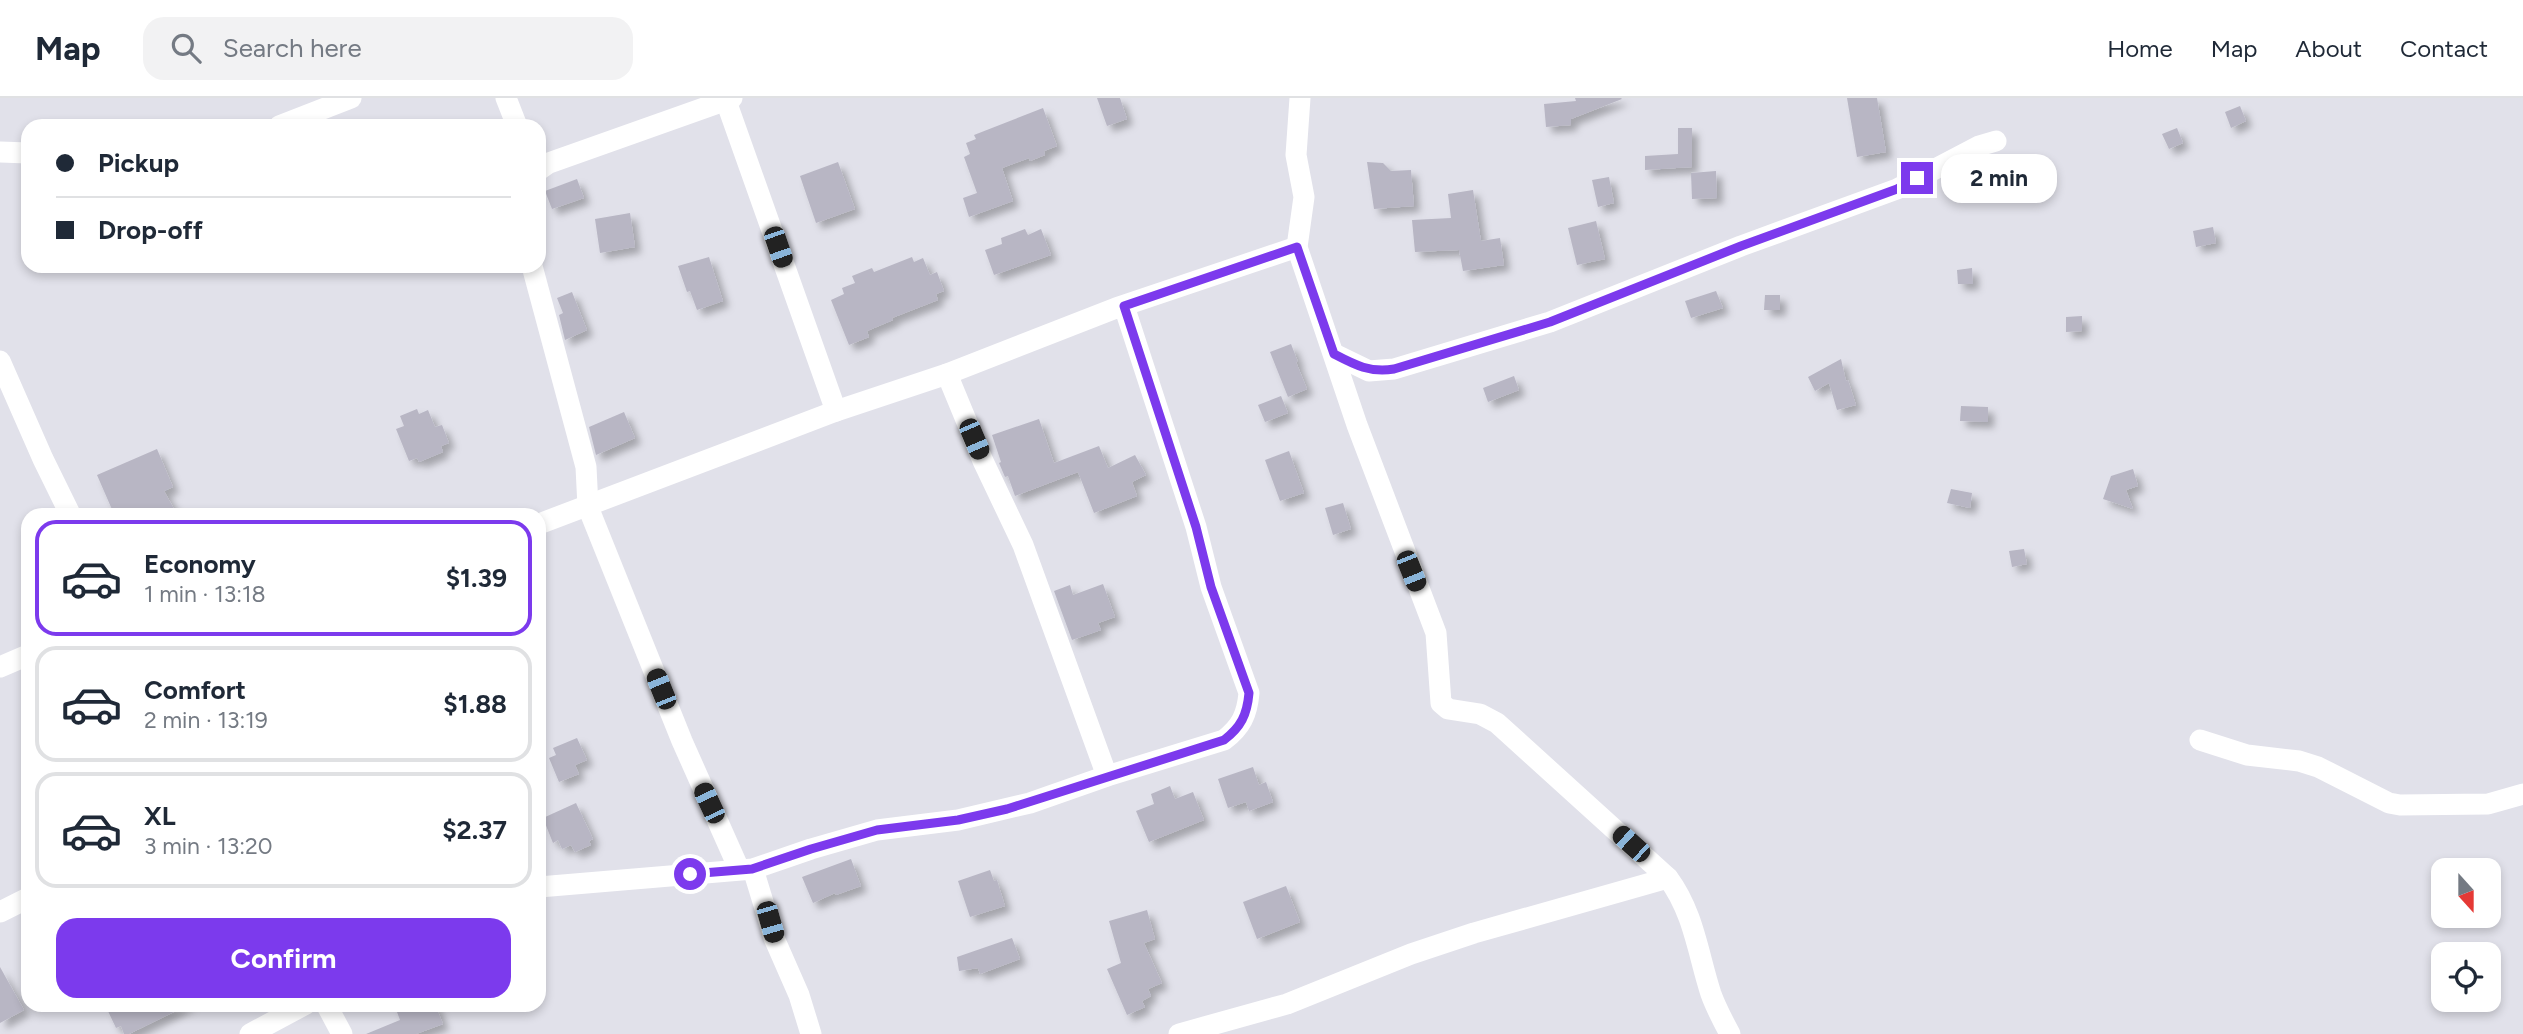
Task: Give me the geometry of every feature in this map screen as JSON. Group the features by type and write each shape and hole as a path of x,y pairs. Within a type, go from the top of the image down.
{"street":[{"path":"297,119 351,98"},
{"path":"506,98 514,119"},
{"path":"1300,98 1296,155 1304,197 1297,247 1366,450 1436,633 1441,703 1448,709 1480,714 1497,723 1668,878 1679,893 1690,918 1712,997 1730,1034"},
{"path":"546,166 729,99 836,411"},
{"path":"1334,354 1369,370 1394,369 1550,322 1741,246 1897,189 1979,146 1996,141"},
{"path":"0,152 21,153"},
{"path":"546,522 836,411 947,374 1124,306 1297,247"},
{"path":"534,273 586,467 588,507 682,741 746,869 799,996 811,1034"},
{"path":"546,886 746,869 877,830 958,820 1030,803 1224,740 1238,729 1248,704 1249,693 1211,587 1196,527 1124,306"},
{"path":"0,361 67,508"},
{"path":"947,374 983,461 1023,545 1107,776"},
{"path":"0,667 21,658"},
{"path":"2200,740 2247,755 2299,761 2318,767 2389,803 2400,805 2488,804 2523,794"},
{"path":"1179,1034 1287,1003 1411,954 1474,933 1668,878"},
{"path":"0,912 21,902"},
{"path":"250,1034 291,1012"},
{"path":"330,1012 342,1034"}],"building":[{"path":"1097,98 1120,98 1127,119 1107,126"},
{"path":"1575,98 1622,99 1571,119 1571,125 1546,127 1544,104 1576,101"},
{"path":"1847,98 1877,98 1886,152 1857,157"},
{"path":"2240,106 2246,121 2231,128 2225,112"},
{"path":"1043,108 1057,146 1030,161 1029,158 1002,168 1013,201 969,217 963,198 977,193 964,157 970,154 966,143 976,139 974,135"},
{"path":"1678,128 1692,128 1692,167 1645,170 1645,156 1678,154"},
{"path":"2177,128 2183,143 2169,149 2162,134"},
{"path":"838,162 855,209 816,223 800,176"},
{"path":"1367,162 1383,163 1391,171 1411,170 1414,206 1374,209"},
{"path":"1716,171 1717,198 1692,199 1691,173"},
{"path":"1609,177 1614,203 1598,207 1592,180"},
{"path":"577,179 584,198 552,209 546,191"},
{"path":"1473,190 1481,241 1500,238 1504,265 1463,271 1459,250 1415,252 1412,220 1451,218 1448,194"},
{"path":"630,213 635,247 600,253 595,219"},
{"path":"1596,221 1605,259 1577,265 1568,228"},
{"path":"2213,227 2216,243 2196,247 2193,231"},
{"path":"1025,229 1028,235 1041,229 1051,255 994,275 985,250 1002,244 1001,238"},
{"path":"709,257 723,301 697,310 678,266"},
{"path":"912,257 914,262 923,258 930,275 937,272 944,291 936,294 938,300 892,318 893,320 867,331 869,337 849,345 831,300 844,294 842,288 855,283 852,276 872,268 874,272"},
{"path":"1972,268 1973,284 1958,284 1957,270"},
{"path":"1716,291 1723,308 1691,318 1685,301"},
{"path":"572,292 587,330 565,340 559,315 563,313 557,298"},
{"path":"1765,295 1780,295 1780,310 1764,310"},
{"path":"2082,316 2082,331 2066,332 2066,317"},
{"path":"1291,344 1307,389 1288,397 1270,352"},
{"path":"1841,359 1856,405 1837,410 1829,383 1815,391 1808,377"},
{"path":"1514,376 1519,390 1488,402 1483,388"},
{"path":"1281,396 1288,413 1265,422 1258,405"},
{"path":"1961,406 1988,407 1988,422 1960,421"},
{"path":"417,409 419,414 428,410 435,427 442,425 449,443 441,446 443,452 419,462 417,458 409,461 396,429 404,426 400,416"},
{"path":"624,412 635,438 596,455 589,427"},
{"path":"1039,419 1054,463 1099,446 1108,468 1135,455 1146,475 1132,482 1137,496 1094,513 1078,472 1015,496 1008,476 1005,477 999,463 1001,462 992,435"},
{"path":"157,449 173,487 164,491 174,508 111,508 97,475"},
{"path":"1289,451 1304,493 1280,501 1265,460"},
{"path":"2133,469 2138,486 2126,490 2133,509 2103,499 2111,476"},
{"path":"1951,489 1972,493 1970,508 1947,503"},
{"path":"1343,503 1351,529 1333,535 1325,508"},
{"path":"2024,549 2027,564 2012,567 2009,551"},
{"path":"1103,584 1115,617 1098,623 1101,630 1072,640 1054,591 1070,585 1073,595"},
{"path":"577,738 587,760 575,765 579,774 559,782 549,758 556,755 553,748"},
{"path":"1253,767 1259,785 1266,782 1273,802 1249,811 1246,802 1228,808 1218,779"},
{"path":"1170,786 1175,799 1193,792 1204,820 1149,842 1136,811 1154,804 1151,794"},
{"path":"576,803 593,839 589,841 591,845 575,852 571,845 562,849 558,840 553,843 546,826 546,817"},
{"path":"851,859 861,886 813,903 802,877"},
{"path":"990,870 994,881 997,880 1005,906 970,917 958,881"},
{"path":"1286,886 1300,922 1257,939 1243,902"},
{"path":"1147,910 1155,939 1144,943 1162,983 1148,989 1151,996 1142,1001 1145,1007 1127,1015 1107,969 1121,963 1109,921"},
{"path":"1012,938 1020,959 980,974 978,968 959,971 957,957"},
{"path":"0,967 21,1005 21,1012 0,1023"},
{"path":"108,1012 174,1012 129,1034 124,1034 121,1026 116,1028"},
{"path":"397,1012 438,1012 443,1024 416,1034 366,1034 400,1020"}],"route":[{"path":"690,874 752,869 877,830 958,820 1030,803 1224,740 1238,729 1248,704 1249,693 1211,587 1196,527 1124,306 1297,247 1334,354 1356,366 1382,371 1550,322 1741,246 1897,189 1917,178"}]}
